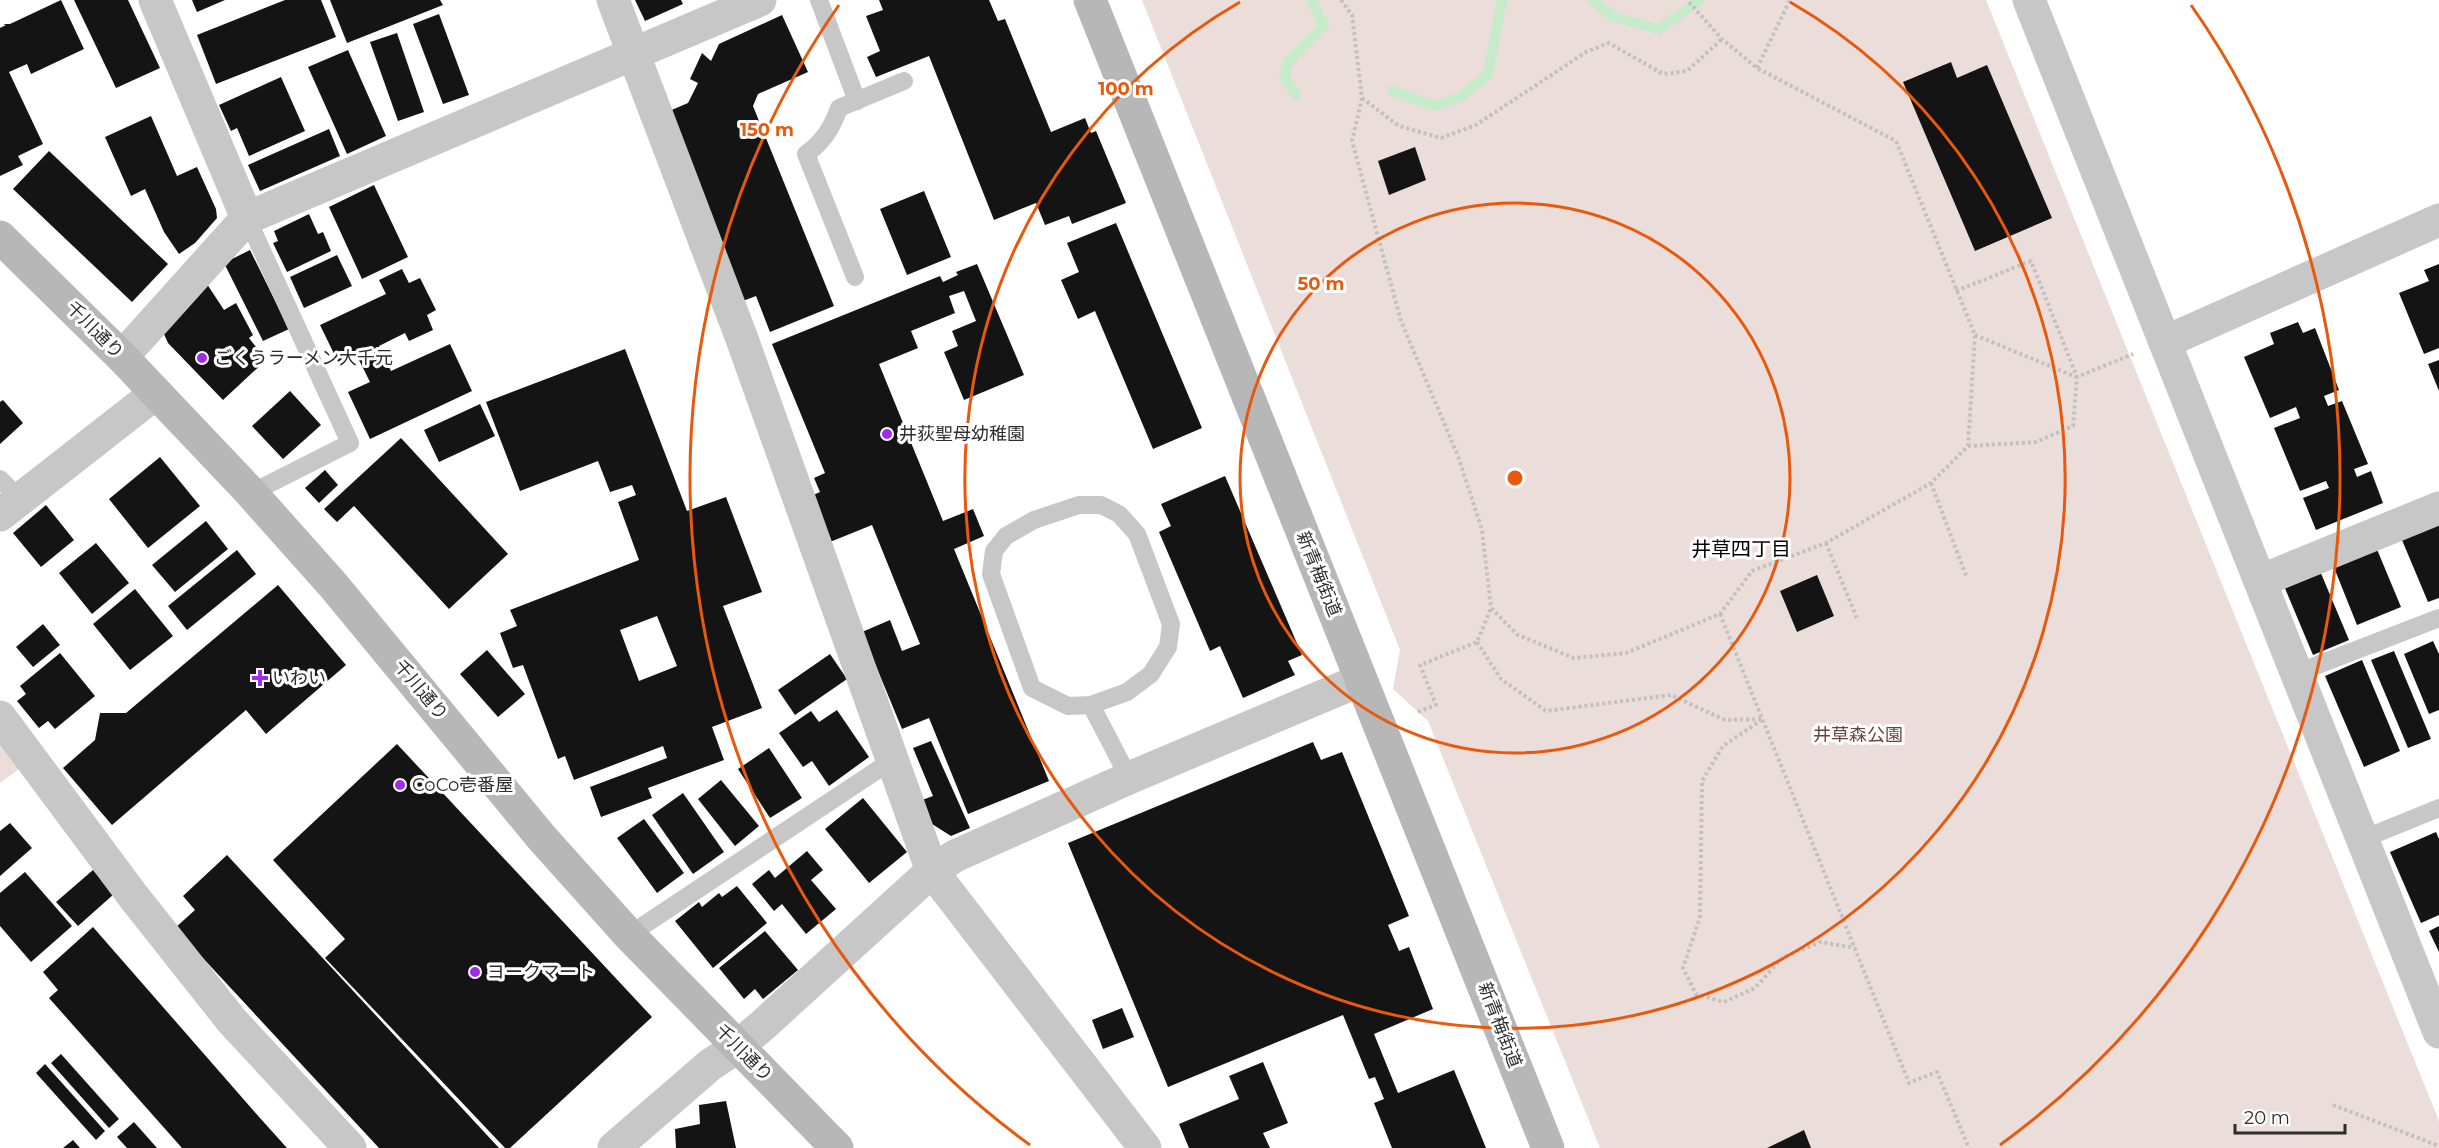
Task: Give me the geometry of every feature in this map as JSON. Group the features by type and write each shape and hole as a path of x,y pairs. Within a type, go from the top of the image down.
{"main road":[{"name":"新青梅街道","path":"1090,0 1548,1148"},
{"name":"千川通り","path":"1,239 122,357 251,493 333,585 542,838 629,935 837,1148"}],"street":[{"path":"155,0 248,218"},
{"path":"613,0 742,339 891,761 932,870 1145,1148"},
{"path":"122,357 248,218 760,0"},
{"path":"2029,0 2363,839 2432,996 2439,1032"},
{"path":"2165,342 2439,220"},
{"path":"7,498 156,393"},
{"path":"2260,581 2439,508"},
{"path":"614,1148 710,1065 737,1047 932,870 955,856 1129,778 1361,680"},
{"path":"0,717 133,896 232,1021 350,1148"}],"lane":[{"path":"819,0 857,100"},
{"path":"855,277 806,154 818,145 833,125 839,108 904,81"},
{"path":"248,218 350,443 251,493"},
{"path":"1079,505 1101,505 1119,514 1137,534 1171,624 1168,647 1151,674 1127,692 1091,705 1068,706 1032,688 991,574 994,551 1006,536 1034,520 1079,505"},
{"path":"2297,673 2439,618"},
{"path":"1091,705 1129,778"},
{"path":"629,935 891,761"},
{"path":"2363,839 2439,808"}],"path":[{"path":"1341,0 1352,15 1362,98 1352,141 1401,321 1458,456 1482,530 1491,608 1477,642 1420,665 1436,705 1419,712"},
{"path":"1491,608 1518,635 1574,658 1626,653 1720,614 1752,571 1826,543 1931,483 1968,446 1975,335 1896,141 1757,68 1722,39 1687,0"},
{"path":"1757,68 1790,0"},
{"path":"1362,98 1399,126 1441,138 1476,125 1593,49 1609,43 1663,74 1687,71 1722,39"},
{"path":"1956,291 2031,261 2077,377 2073,426 2036,442 1968,446"},
{"path":"1975,335 2077,377 2165,342"},
{"path":"1931,483 1967,578"},
{"path":"1826,543 1858,621"},
{"path":"1720,614 1909,1083 1937,1072 1969,1148"},
{"path":"1477,642 1501,679 1546,711 1671,695 1725,720 1762,719"},
{"path":"1762,719 1723,746 1702,781 1700,917 1683,968 1696,994 1724,1002 1755,988 1783,957 1821,942 1855,948"},
{"path":"2333,1105 2439,1146"}],"green space":[{"name":"井草森公園","path":"1142,0 1986,0 2439,1121 2439,1148 1600,1148 1428,721 1393,689 1400,650"},
{"path":"0,737 23,766 0,783"}],"building":[{"path":"61,0 84,49 31,74 27,64 9,72 43,144 18,156 23,165 0,176 0,28 6,25 3,24 10,24"},
{"path":"74,0 128,0 160,68 116,88"},
{"path":"192,0 225,0 197,12"},
{"path":"285,0 321,0 336,37 216,84 197,35"},
{"path":"330,0 440,0 443,5 347,43"},
{"path":"635,0 681,0 683,4 645,21"},
{"path":"879,0 989,0 998,21 1005,19 1051,132 1085,118 1091,133 1096,131 1126,203 1072,224 1069,216 1045,225 1036,203 994,220 929,56 876,77 867,57 880,51 866,16 883,10"},
{"path":"439,14 469,95 443,104 413,24"},
{"path":"782,15 808,72 758,94 753,106 834,306 770,332 756,296 743,301 667,112 688,103 698,83 690,79 702,53 711,61 719,44"},
{"path":"397,33 424,112 398,121 370,42"},
{"path":"348,50 386,136 347,154 308,67"},
{"path":"1951,62 1957,78 1987,65 2052,218 1975,251 1903,82"},
{"path":"281,77 305,131 249,156 237,128 231,131 219,105"},
{"path":"151,116 177,176 197,167 216,209 217,218 195,243 179,254 164,232 145,189 131,196 105,137"},
{"path":"329,129 340,156 260,191 248,165"},
{"path":"1415,147 1426,180 1389,195 1378,161"},
{"path":"49,151 168,264 132,302 13,189"},
{"path":"374,185 408,257 362,279 329,207"},
{"path":"924,191 951,257 907,275 880,209"},
{"path":"309,214 318,234 323,232 331,251 287,272 273,243 278,241 274,231"},
{"path":"1116,223 1202,428 1153,449 1095,311 1078,319 1061,280 1079,272 1067,243"},
{"path":"250,250 289,329 263,341 224,263"},
{"path":"337,255 352,286 304,308 290,277"},
{"path":"977,264 1024,375 964,400 944,352 958,346 952,331 976,321 964,291 949,296 955,313 911,331 918,348 879,364 943,521 973,509 984,536 954,549 1049,781 968,814 929,718 902,729 862,632 890,620 902,651 920,644 872,525 830,542 811,496 820,492 814,478 825,473 772,344 940,276 943,282 958,275 956,272"},
{"path":"2439,264 2439,348 2424,354 2399,293 2429,281 2424,270"},
{"path":"402,269 409,283 420,278 436,310 427,315 433,330 409,341 405,333 379,346 391,371 450,344 472,391 370,439 348,392 370,382 357,356 339,364 320,325 386,294 379,280"},
{"path":"205,281 224,310 236,303 253,335 249,338 266,360 223,400 168,343 163,332"},
{"path":"2298,322 2303,333 2315,328 2339,390 2324,396 2328,406 2342,401 2368,464 2354,469 2357,477 2371,471 2383,503 2316,530 2303,498 2329,488 2326,481 2300,491 2274,428 2300,418 2296,407 2270,418 2244,357 2274,344 2270,333"},
{"path":"625,349 687,511 726,497 762,592 723,606 762,708 712,727 724,760 648,788 652,798 601,817 590,787 667,758 663,746 574,780 565,756 558,759 523,665 513,668 500,633 517,626 510,610 639,560 618,502 636,495 632,485 610,492 598,461 520,491 486,402","holes":["657,616 677,666 639,681 620,630"]},
{"path":"2439,360 2439,391 2428,364"},
{"path":"290,391 321,425 283,459 252,426"},
{"path":"3,400 23,423 0,444 0,402"},
{"path":"480,404 495,436 439,462 424,430"},
{"path":"401,438 508,554 449,609 354,506 337,522 324,509"},
{"path":"160,457 200,506 148,548 109,499"},
{"path":"325,470 338,485 319,503 305,488"},
{"path":"1225,476 1302,655 1288,661 1295,675 1243,698 1220,646 1210,651 1159,532 1171,526 1161,504"},
{"path":"46,505 74,540 41,567 13,533"},
{"path":"206,521 228,549 175,592 152,565"},
{"path":"2439,524 2439,598 2428,602 2402,540"},
{"path":"96,543 129,583 92,614 59,573"},
{"path":"2376,547 2401,607 2357,625 2333,565"},
{"path":"237,550 256,574 187,630 168,606"},
{"path":"2320,571 2349,640 2313,655 2284,586"},
{"path":"1817,575 1834,616 1797,632 1780,591"},
{"path":"278,585 346,665 266,734 246,710 112,825 63,768 95,740 100,713 126,713"},
{"path":"135,589 173,636 130,670 93,624"},
{"path":"43,624 60,645 33,667 16,647"},
{"path":"2433,641 2439,654 2439,710 2429,714 2404,654"},
{"path":"487,650 525,694 498,717 460,674"},
{"path":"2394,651 2431,739 2408,748 2371,660"},
{"path":"60,653 95,696 55,729 48,721 39,728 17,701 26,694 20,686"},
{"path":"830,654 847,679 795,715 778,690"},
{"path":"2362,660 2400,751 2364,767 2325,676"},
{"path":"837,710 869,757 829,786 812,761 803,767 779,733 811,711 819,722"},
{"path":"931,741 970,828 951,836 932,824 922,800 933,796 913,748"},
{"path":"1313,742 1321,760 1342,752 1409,916 1388,925 1399,951 1409,947 1433,1009 1374,1034 1398,1093 1454,1070 1486,1148 1392,1148 1374,1103 1384,1099 1375,1077 1369,1079 1343,1015 1168,1087 1068,843"},
{"path":"397,744 652,1017 510,1148 505,1148 325,958 345,939 273,860"},
{"path":"769,748 802,798 770,818 738,769"},
{"path":"721,780 759,826 735,846 698,799"},
{"path":"683,793 724,852 693,874 652,815"},
{"path":"863,798 907,852 869,883 825,829"},
{"path":"644,819 684,873 657,893 617,838"},
{"path":"10,823 32,848 0,876 0,831"},
{"path":"2436,832 2439,839 2439,915 2421,923 2390,852"},
{"path":"807,851 823,870 811,880 836,909 806,934 782,904 774,911 752,884 769,870 775,878"},
{"path":"227,855 499,1148 379,1148 175,928 195,910 183,896"},
{"path":"93,870 114,894 78,926 56,902"},
{"path":"25,872 72,926 31,962 0,926 0,893"},
{"path":"737,886 767,923 713,968 675,921 699,902 702,907 719,893 722,897"},
{"path":"2439,926 2439,952 2429,931"},
{"path":"93,927 287,1148 182,1148 49,998 58,990 43,972"},
{"path":"765,931 798,970 763,999 755,989 744,999 719,968"},
{"path":"1122,1008 1134,1037 1103,1049 1092,1020"},
{"path":"61,1054 119,1119 109,1128 51,1063"},
{"path":"1263,1062 1288,1123 1263,1133 1270,1148 1189,1148 1179,1124 1239,1099 1229,1076"},
{"path":"45,1064 105,1131 96,1140 36,1073"},
{"path":"726,1101 736,1148 676,1148 675,1129 700,1124 699,1105"},
{"path":"134,1122 157,1148 127,1148 117,1137"},
{"path":"1804,1130 1811,1148 1767,1148"},
{"path":"73,1140 80,1148 63,1148"}],"waterway":[{"path":"1296,95 1284,76 1288,62 1324,25 1311,0"},
{"path":"1393,91 1435,106 1460,97 1488,74 1502,0"},
{"path":"1593,0 1614,17 1659,29 1700,0"}],"place":[{"name":"ごくうラーメン大千元","path":"202,358"},
{"name":"井荻聖母幼稚園","path":"887,434"},
{"name":"いわい","path":"260,678"},
{"name":"CoCo壱番屋","path":"400,785"},
{"name":"ヨークマート","path":"475,972"}],"district":[{"name":"井草四丁目","path":"1741,549"}]}
